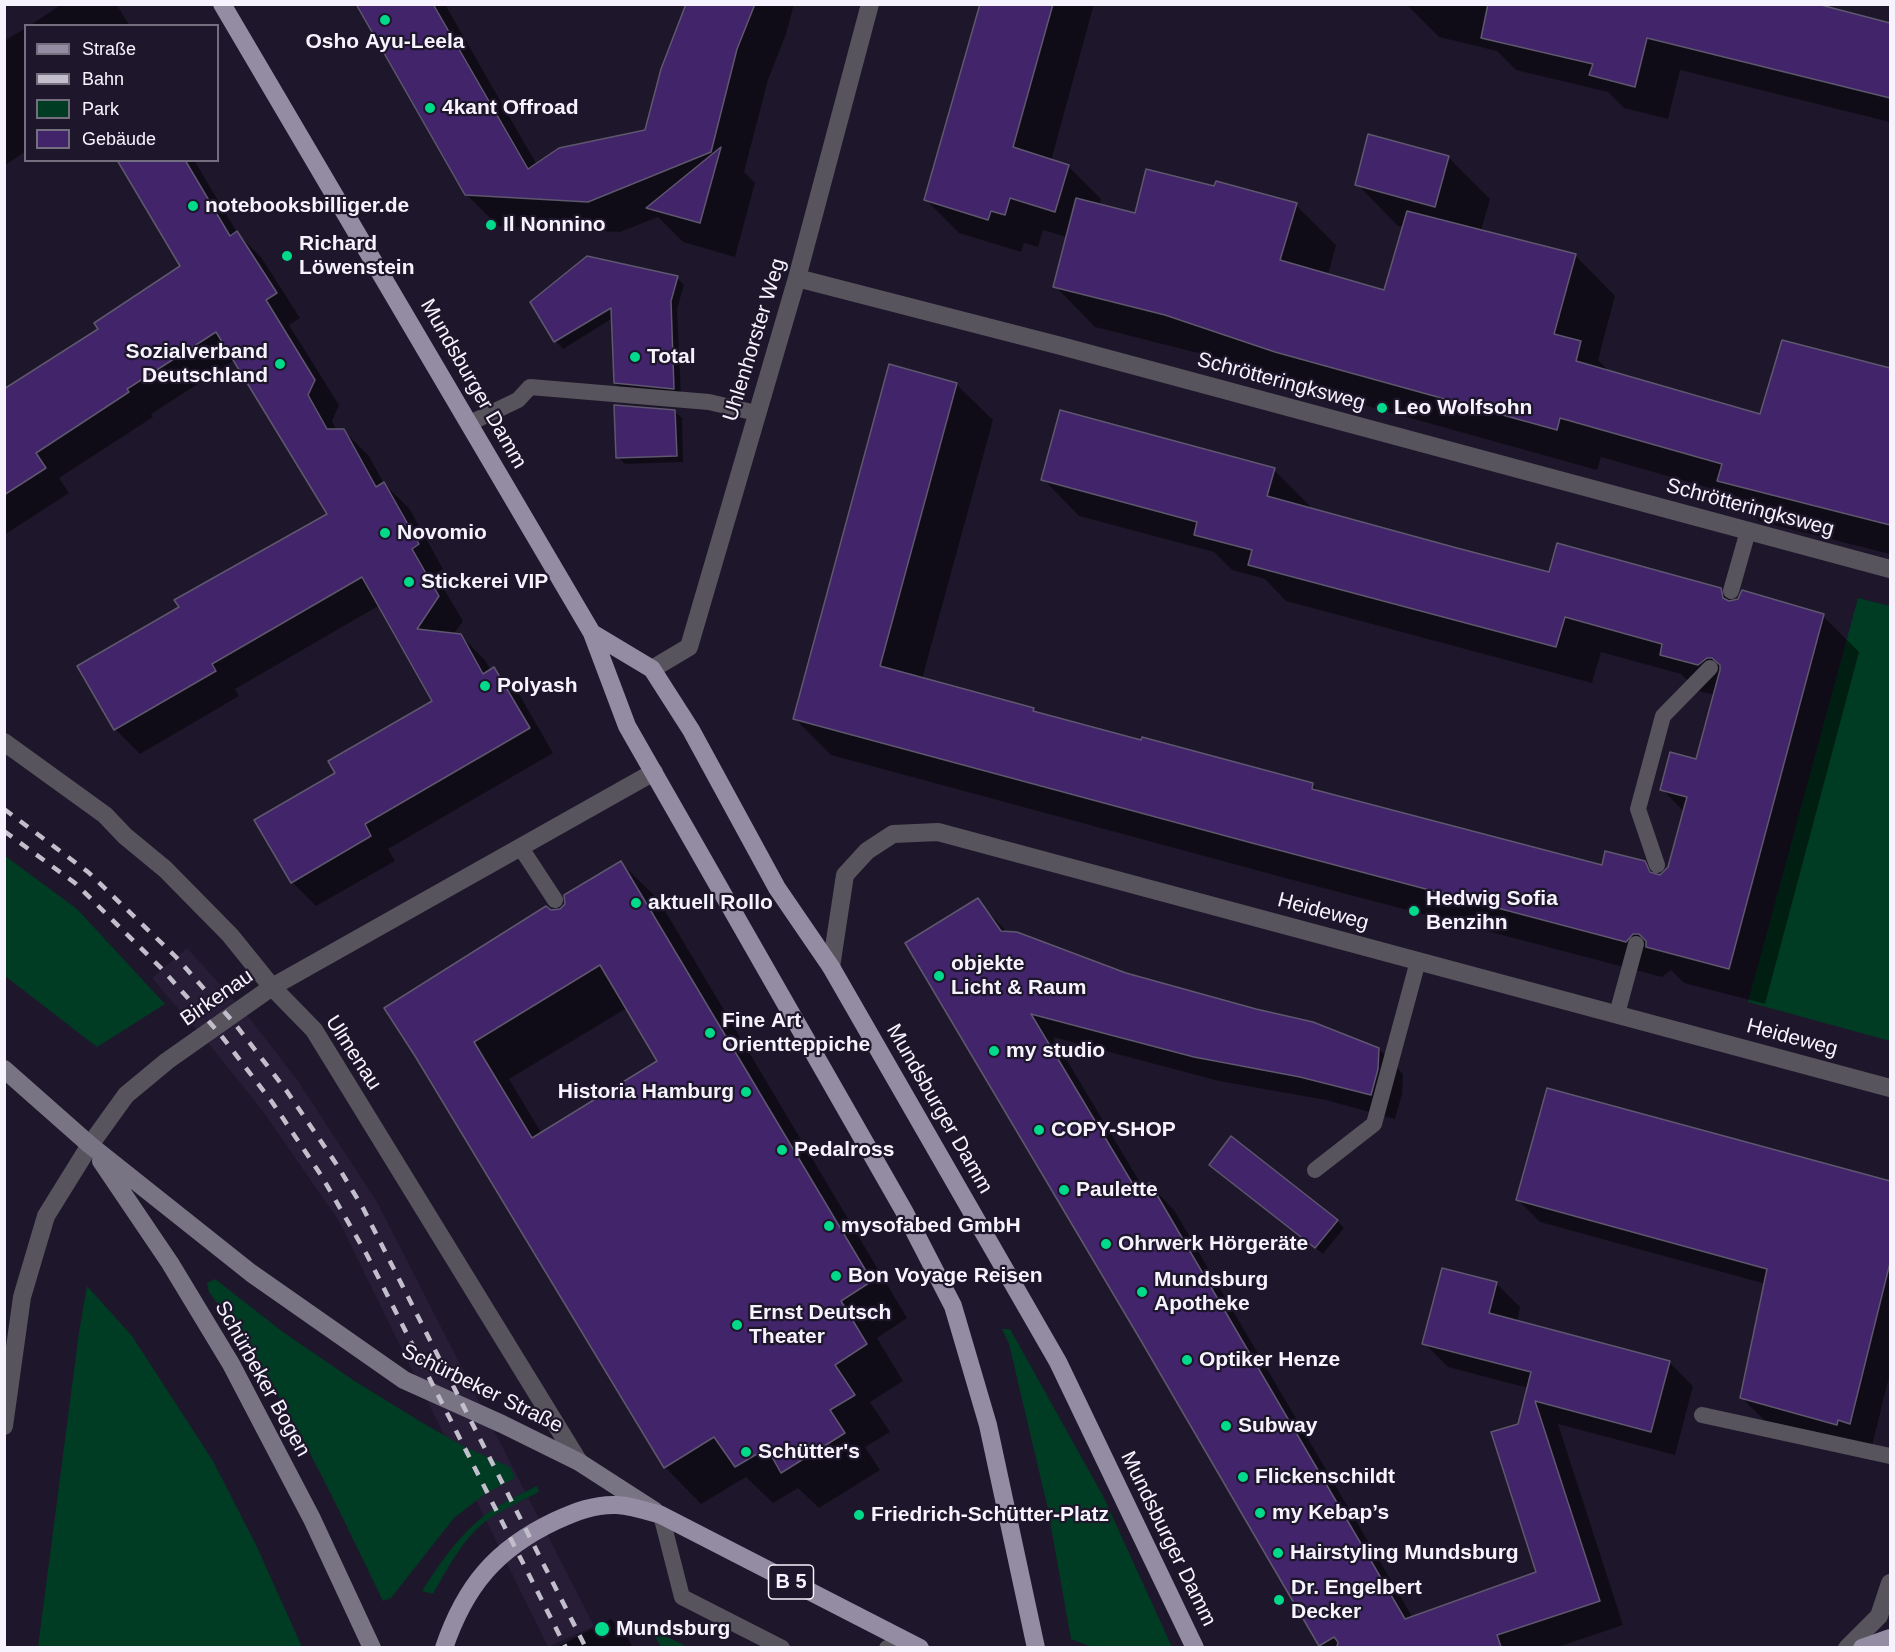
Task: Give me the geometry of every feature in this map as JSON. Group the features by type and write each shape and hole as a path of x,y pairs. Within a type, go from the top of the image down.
{"main road":[{"name":"Mundsburger Damm","path":"222,4 592,633 627,726 904,1211 953,1306 988,1425 1036,1647"},
{"name":"Mundsburger Damm","path":"592,633 652,669 691,730 777,888 831,967 1058,1362 1195,1647"},
{"name":"Schürbeker Straße","path":"4,1069 90,1145 251,1273 404,1380 579,1462 661,1515 913,1644"},
{"name":"Schürbeker Bogen","path":"90,1145 170,1263 231,1364 312,1519 372,1647"},
{"name":"B 5","path":"444,1647 456,1613 470,1590 486,1569 528,1534 594,1506 617,1505 661,1515"},
{"path":"1862,1647 1890,1638"}],"street":[{"name":"Uhlenhorster Weg","path":"652,669 689,647 797,278 870,4"},
{"name":"Schrötteringksweg","path":"797,278 1061,346 1890,569"},
{"name":"Ulmenau","path":"4,742 105,815 125,836 165,869 230,935 272,987 314,1030 579,1462"},
{"name":"Birkenau","path":"4,1426 22,1297 46,1216 90,1145 126,1095 167,1061 272,987 654,772"},
{"name":"Heideweg","path":"831,967 845,875 867,851 893,834 938,832 1890,1088"},
{"path":"1847,1647 1879,1616 1890,1583"}],"lane":[{"path":"470,423 518,400 530,387 710,402 756,413"},
{"path":"1731,591 1748,531"},
{"path":"1657,865 1638,809 1660,726 1663,716 1710,669"},
{"path":"521,848 555,900"},
{"path":"1617,1014 1636,944"},
{"path":"1315,1170 1374,1124 1418,961"},
{"path":"1702,1415 1890,1456"},
{"path":"661,1515 682,1597 782,1647"},
{"path":"886,1647 913,1644"}],"shaded area":[{"path":"187,948 244,1011 298,1081 377,1202 594,1626 548,1647 339,1221 262,1110 152,978"}],"green space":[{"path":"1858,598 1890,606 1890,1041 1748,1002"},
{"path":"4,855 77,909 165,1004 97,1047 5,976"},
{"path":"215,1279 283,1332 353,1380 465,1447 510,1467 515,1478 485,1494 454,1518 391,1598 383,1601 285,1407 247,1345 209,1292 207,1283"},
{"path":"87,1286 132,1336 213,1461 257,1547 302,1647 38,1647"},
{"path":"1002,1329 1010,1329 1103,1496 1172,1647 1092,1647 1071,1639 1047,1505 1009,1344"},
{"path":"537,1486 539,1492 495,1515 472,1534 457,1553 433,1594 422,1591 450,1550 466,1532 496,1507"},
{"path":"651,1629 688,1647 661,1647"}],"building":[{"path":"356,4 433,4 528,169 559,148 645,130 661,69 686,4 755,4 737,49 711,152 588,202 465,195"},
{"path":"980,4 1053,4 1013,147 1069,165 1055,212 1010,198 1005,215 991,211 988,220 924,200"},
{"path":"1488,4 1817,4 1890,23 1890,98 1647,38 1635,87 1589,75 1593,64 1481,38"},
{"path":"1368,134 1449,156 1435,207 1355,185"},
{"path":"721,147 700,223 646,208"},
{"path":"118,162 186,162 230,236 237,231 277,293 266,300 315,380 308,395 327,429 344,429 376,487 384,482 419,544 412,549 439,596 417,629 461,634 483,674 494,667 530,728 365,824 371,836 291,883 254,820 335,773 328,761 432,701 362,577 212,664 216,671 114,730 77,666 179,607 174,600 327,514 216,332 127,389 129,392 36,453 46,468 4,495 4,389 98,329 94,323 180,266"},
{"path":"1146,169 1214,186 1216,181 1297,203 1280,260 1384,290 1407,211 1576,254 1554,334 1581,341 1576,361 1760,414 1782,340 1890,368 1890,525 1717,481 1722,464 1560,418 1557,430 1275,352 1165,315 1053,287 1076,198 1135,213"},
{"path":"587,256 678,276 671,301 674,389 614,383 611,308 554,342 530,302"},
{"path":"889,364 957,383 880,666 1034,708 1033,711 1141,740 1142,737 1313,783 1312,789 1602,865 1605,851 1645,861 1650,872 1660,875 1668,867 1687,797 1660,790 1670,752 1696,759 1720,665 1712,658 1707,658 1698,665 1660,655 1662,644 1565,617 1556,647 1248,565 1252,550 1194,535 1197,522 1041,480 1060,410 1275,468 1267,496 1457,548 1549,572 1557,543 1721,588 1723,598 1729,601 1738,599 1742,590 1824,614 1729,969 1646,947 1646,941 1639,934 1633,934 1626,942 793,719"},
{"path":"614,405 675,410 677,456 616,458"},
{"path":"621,861 872,1281 841,1301 867,1344 835,1365 855,1395 830,1410 845,1433 781,1473 767,1448 735,1467 714,1437 664,1468 384,1008 546,906 551,910 560,909 565,904 564,895","holes":["600,965 657,1061 532,1138 474,1042"]},
{"path":"978,898 1001,931 1017,932 1126,973 1256,1009 1313,1022 1379,1048 1378,1069 1371,1095 1300,1077 1194,1057 1031,1014 1137,1191 1150,1183 1405,1619 1536,1572 1491,1432 1518,1424 1531,1372 1422,1344 1442,1268 1497,1282 1489,1313 1670,1361 1651,1432 1535,1401 1600,1601 1497,1635 1501,1647 1337,1647 1338,1642 1334,1637 1319,1646 905,943"},
{"path":"1547,1088 1890,1181 1890,1263 1850,1424 1838,1420 1837,1425 1740,1398 1767,1269 1516,1200"},
{"path":"1231,1136 1338,1220 1315,1248 1209,1165"}],"railway":[{"path":"4,809 88,872 176,957 235,1024 286,1090 363,1208 586,1648"},
{"path":"4,831 75,883 162,969 220,1034 272,1102 321,1175 367,1255 566,1648"}],"place":[{"name":"Osho Ayu-Leela","path":"385,20"},
{"name":"4kant Offroad","path":"430,108"},
{"name":"notebooksbilliger.de","path":"193,206"},
{"name":"Il Nonnino","path":"491,225"},
{"name":"Richard Löwenstein","path":"287,256"},
{"name":"Total","path":"635,357"},
{"name":"Sozialverband Deutschland","path":"280,364"},
{"name":"Leo Wolfsohn","path":"1382,408"},
{"name":"Novomio","path":"385,533"},
{"name":"Stickerei VIP","path":"409,582"},
{"name":"Polyash","path":"485,686"},
{"name":"aktuell Rollo","path":"636,903"},
{"name":"Hedwig Sofia Benzihn","path":"1414,911"},
{"name":"objekte Licht & Raum","path":"939,976"},
{"name":"Fine Art Orientteppiche","path":"710,1033"},
{"name":"my studio","path":"994,1051"},
{"name":"Historia Hamburg","path":"746,1092"},
{"name":"COPY-SHOP","path":"1039,1130"},
{"name":"Pedalross","path":"782,1150"},
{"name":"Paulette","path":"1064,1190"},
{"name":"mysofabed GmbH","path":"829,1226"},
{"name":"Ohrwerk Hörgeräte","path":"1106,1244"},
{"name":"Bon Voyage Reisen","path":"836,1276"},
{"name":"Mundsburg Apotheke","path":"1142,1292"},
{"name":"Ernst Deutsch Theater","path":"737,1325"},
{"name":"Optiker Henze","path":"1187,1360"},
{"name":"Subway","path":"1226,1426"},
{"name":"Schütter's","path":"746,1452"},
{"name":"Flickenschildt","path":"1243,1477"},
{"name":"my Kebap’s","path":"1260,1513"},
{"name":"Friedrich-Schütter-Platz","path":"859,1515"},
{"name":"Hairstyling Mundsburg","path":"1278,1553"},
{"name":"Dr. Engelbert Decker","path":"1279,1600"},
{"name":"Mundsburg","path":"602,1629"}]}
